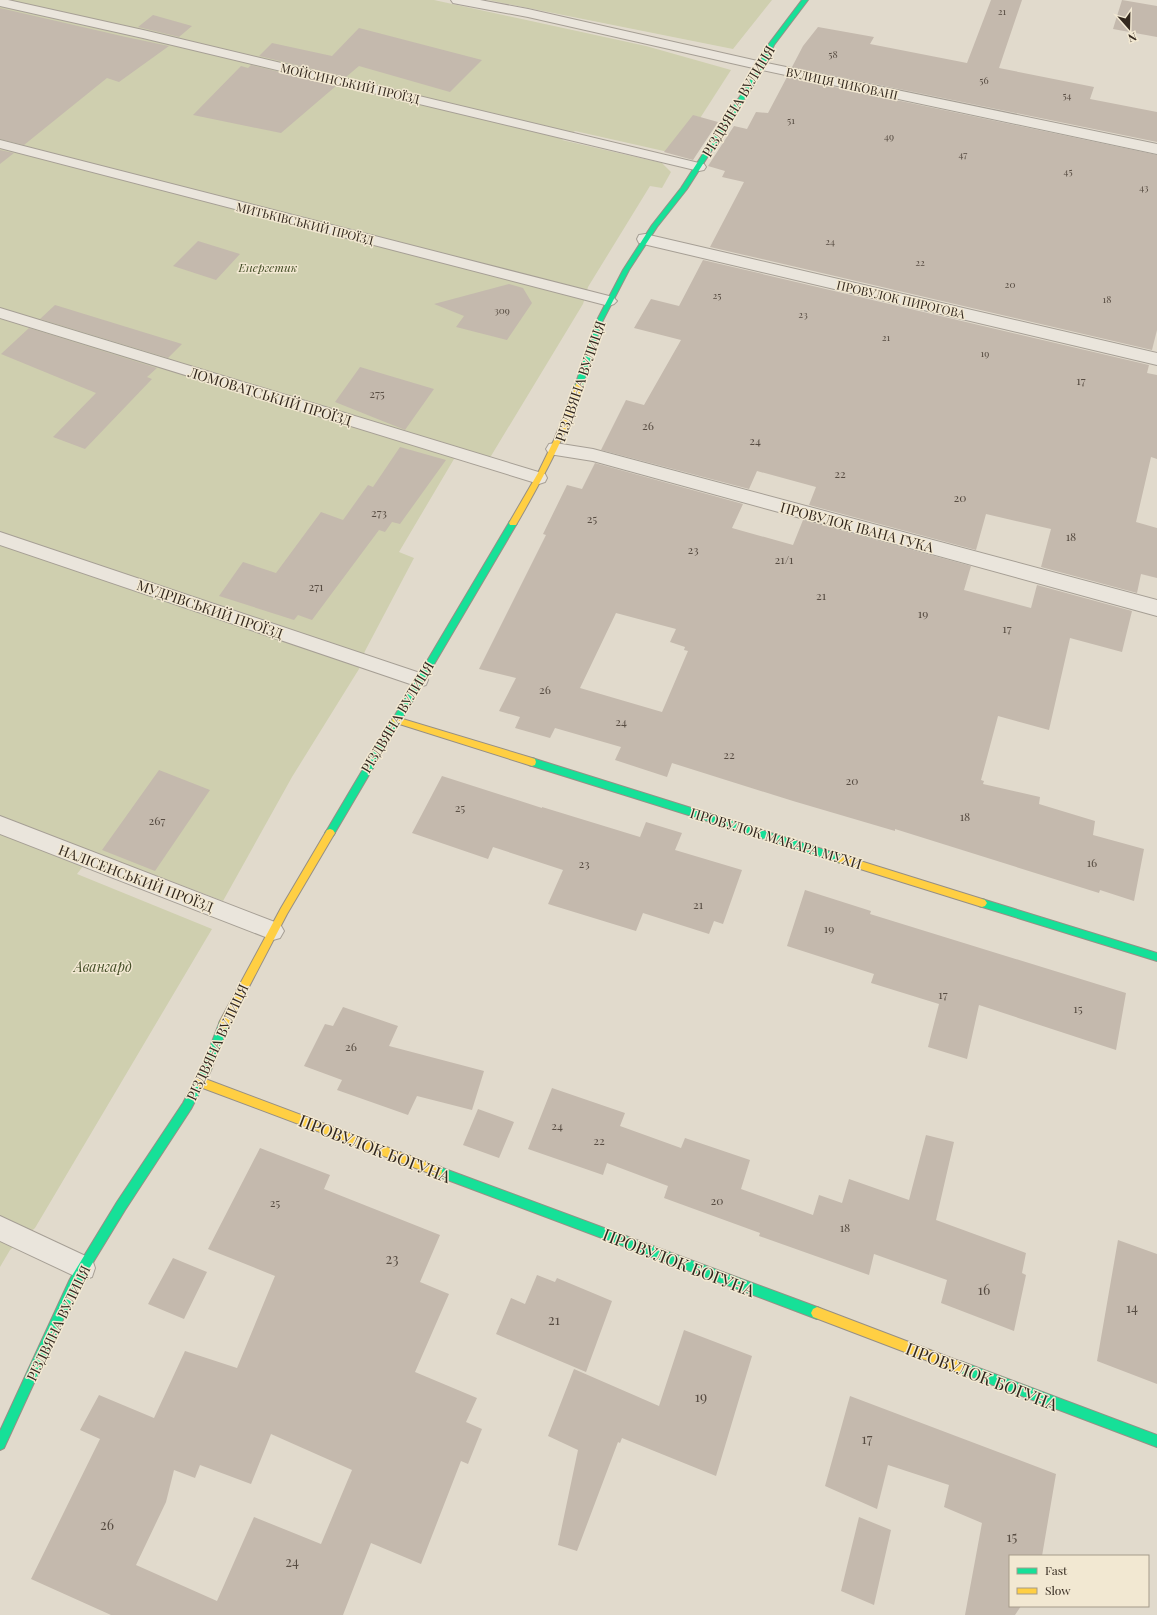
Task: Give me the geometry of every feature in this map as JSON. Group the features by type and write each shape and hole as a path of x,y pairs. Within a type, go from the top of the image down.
{"street":[{"name":"ВУЛИЦЯ ЧИКОВАНІ","path":"458,0 528,13 762,66 1157,149"},
{"name":"РІЗДВЯНА ВУЛИЦЯ","path":"0,1444 60,1311 84,1268 184,1112 200,1082 228,1013 273,931 556,449 573,406 594,336 609,301 645,239 684,189 699,166 762,66 771,45 805,0"},
{"name":"ПРОВУЛОК ПИРОГОВА","path":"645,239 1157,359"},
{"name":"ПРОВУЛОК ІВАНА ГУКА","path":"556,449 593,456 1157,608"},
{"name":"ПРОВУЛОК МАКАРА МУХИ","path":"396,720 1157,957"},
{"name":"ПРОВУЛОК БОГУНА","path":"200,1082 1157,1441"}],"lane":[{"name":"МОЙСИНСЬКИЙ ПРОЇЗД","path":"0,2 151,35 699,166"},
{"name":"МИТЬКІВСЬКИЙ ПРОЇЗД","path":"0,144 609,301"},
{"name":"ЛОМОВАТСЬКИЙ ПРОЇЗД","path":"0,313 539,478"},
{"name":"МУДРІВСЬКИЙ ПРОЇЗД","path":"0,538 419,680"},
{"name":"НАЛІСЕНСЬКИЙ ПРОЇЗД","path":"0,824 273,931"},
{"path":"0,1228 84,1268"}],"green space":[{"name":"Енергетик","path":"0,0 434,0 646,46 731,70 677,154 575,131 562,140 662,163 671,172 662,188 650,186 588,287 583,304 491,456 454,459 399,552 414,558 365,651 359,669 292,777 223,901 94,852 77,874 212,929 35,1228 10,1250 0,1267"},
{"path":"488,0 772,0 733,49"}],"building":[{"path":"991,0 1022,0 999,68 1094,87 1090,99 1157,112 1157,142 792,67 803,46 818,27 874,37 870,44 967,63"},
{"path":"1122,0 1157,6 1157,37 1113,29"},
{"path":"0,8 169,46 119,82 107,78 24,145 0,139"},
{"path":"153,15 192,26 179,37 138,27"},
{"path":"359,28 482,60 450,92 359,66 346,77 259,56 272,43 332,56"},
{"path":"251,65 336,86 281,133 193,115 241,66 248,68"},
{"path":"787,77 1157,155 1157,330 1152,350 710,247 744,182 722,177 725,171 708,166 734,126 747,129 756,112 768,113"},
{"path":"693,115 718,122 693,160 664,152"},
{"path":"0,150 14,153 0,164"},
{"path":"198,241 240,254 216,280 173,266"},
{"path":"703,260 1149,365 1147,373 1157,375 1157,459 1151,457 1136,522 1157,528 1157,578 1141,574 1137,593 1041,567 1051,529 986,514 976,550 809,505 816,487 757,471 749,489 601,450 626,400 644,405 681,340 634,328 651,299 679,306"},
{"path":"509,284 523,288 532,303 507,340 456,327 464,316 434,304"},
{"path":"55,305 182,344 168,358 40,319"},
{"path":"29,328 157,368 147,377 152,379 85,449 53,437 96,393 1,354"},
{"path":"360,367 434,389 405,430 335,402"},
{"path":"400,447 446,460 400,524 392,522 385,532 379,530 312,620 298,615 294,620 219,596 243,562 276,573 321,512 343,520 368,485 373,487"},
{"path":"595,463 743,504 732,528 793,545 803,520 971,566 964,590 1031,608 1037,585 1132,611 1122,652 1070,638 1049,730 998,716 981,780 984,781 983,784 1040,797 1039,804 1095,821 1093,835 1144,849 1134,901 1100,890 1099,893 895,829 895,831 793,801 672,763 667,777 615,760 621,747 555,728 550,738 515,728 520,717 499,711 516,678 479,669 546,535 543,534 567,485 582,489","holes":["616,613 676,629 670,642 685,647 684,650 688,651 662,712 580,688"]},
{"path":"159,770 210,790 155,871 102,850"},
{"path":"442,776 640,837 646,822 682,833 675,850 742,870 723,924 714,921 709,934 643,913 636,931 548,904 563,870 493,847 488,859 412,833"},
{"path":"805,890 871,911 870,914 1126,993 1116,1050 979,1005 967,1059 928,1047 939,1004 871,983 874,974 787,946"},
{"path":"343,1007 398,1026 389,1046 484,1071 472,1110 417,1096 408,1115 337,1090 342,1080 304,1066 325,1024 333,1026"},
{"path":"552,1088 625,1113 620,1126 681,1148 685,1138 750,1160 741,1189 813,1215 819,1195 842,1203 849,1179 909,1200 926,1135 954,1142 936,1220 1026,1253 1022,1273 1026,1275 1014,1331 941,1303 947,1280 874,1254 869,1275 759,1236 760,1233 664,1198 668,1186 607,1163 603,1175 528,1149"},
{"path":"478,1109 514,1122 499,1158 463,1145"},
{"path":"260,1148 330,1175 324,1189 440,1235 420,1282 449,1294 415,1372 477,1398 466,1422 482,1429 468,1464 461,1461 421,1564 371,1543 343,1615 111,1615 31,1579 100,1439 80,1430 99,1395 154,1418 185,1351 237,1368 275,1276 208,1249","holes":["271,1434 352,1470 321,1544 254,1517 217,1601 136,1565 166,1502 174,1470 195,1478 200,1465 251,1484"]},
{"path":"1118,1240 1157,1254 1157,1384 1097,1361"},
{"path":"173,1258 207,1272 184,1319 148,1304"},
{"path":"537,1275 555,1282 557,1278 612,1301 586,1372 496,1334 511,1298 525,1304"},
{"path":"684,1330 752,1356 716,1476 622,1438 620,1443 618,1442 577,1551 558,1545 578,1450 548,1436 574,1369 659,1406"},
{"path":"850,1396 1056,1474 1042,1555 1009,1555 1009,1607 1020,1607 1015,1615 965,1615 982,1523 944,1507 949,1485 888,1465 877,1509 825,1486"},
{"path":"859,1517 891,1530 874,1605 841,1591"}],"traffic: fast":[{"path":"579,386 598,324 626,270 654,226 684,189 758,73 771,45 805,0"},
{"path":"330,833 513,523"},
{"path":"532,762 841,859"},
{"path":"982,903 1157,957"},
{"path":"0,1444 74,1283 121,1206 187,1106 207,1067 224,1024"},
{"path":"437,1171 817,1313"},
{"path":"960,1367 1157,1441"}],"traffic: slow":[{"path":"513,523 542,473 558,440 566,423 579,386"},
{"path":"396,720 532,762"},
{"path":"224,1024 284,911 330,833"},
{"path":"841,859 982,903"},
{"path":"200,1082 437,1171"},
{"path":"817,1313 960,1367"}],"park label":[{"name":"Авангард","path":"103,966"}]}
